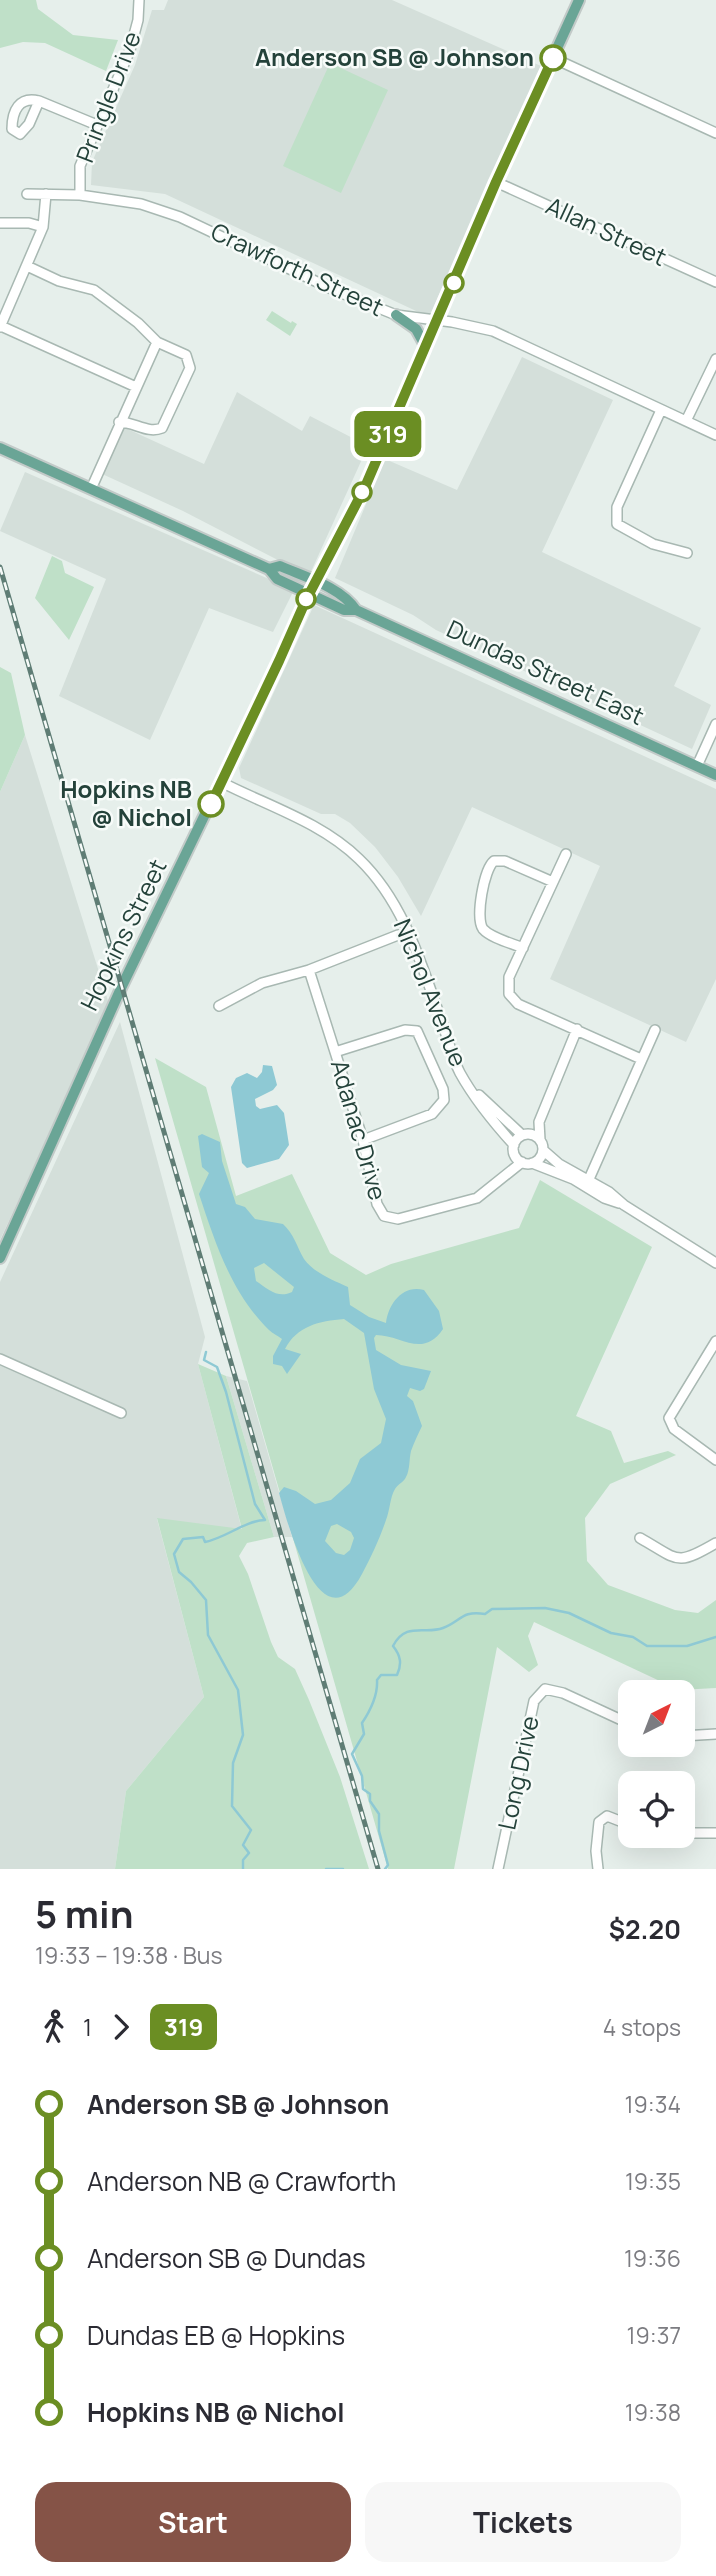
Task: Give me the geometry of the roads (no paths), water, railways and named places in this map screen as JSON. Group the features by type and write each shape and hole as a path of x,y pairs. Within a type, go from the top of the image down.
{"main road":[{"name":"Hopkins Street","path":"0,1258 122,986 309,593 365,487 496,182 579,0"},
{"path":"396,315 416,329 426,347"},
{"name":"Dundas Street East","path":"0,447 269,569 277,579 344,610 356,610 716,775"},
{"name":"Dundas Street East","path":"269,569 280,566 316,582 348,598 356,610"}],"street":[{"name":"Pringle Drive","path":"80,195 80,166 130,50 138,20 139,0"},
{"path":"553,58 716,133"},
{"path":"39,101 97,125"},
{"name":"Allan Street","path":"496,182 716,282"},
{"name":"Crawforth Street","path":"27,194 80,195 141,204 180,217 396,315 493,331 716,435"},
{"path":"47,194 43,227 0,326 136,387"},
{"path":"0,223 29,223 43,227"},
{"path":"27,266 59,281 94,290 138,323 157,342 187,357 190,368 162,428 155,431 129,422 119,422"},
{"path":"91,489 157,342"},
{"path":"686,421 716,359"},
{"path":"661,410 618,507 617,524 653,544 687,554"},
{"path":"697,766 716,724"},
{"name":"Nichol Avenue","path":"221,782 301,819 334,838 359,859 382,884 410,935 460,1073 484,1111 514,1145"},
{"path":"566,854 508,981 511,998 518,1004 641,1059"},
{"path":"523,948 489,933 481,926 479,915 487,869 494,861 505,860 553,882"},
{"path":"219,1006 262,983 309,970 398,935 410,935"},
{"name":"Adanac Drive","path":"309,970 363,1140 377,1204 384,1216 398,1219 477,1198 519,1159"},
{"path":"577,1029 539,1122 514,1145 519,1159 573,1179 604,1198 624,1205"},
{"path":"335,1052 405,1030 417,1031 443,1089 444,1100 432,1114 363,1140"},
{"path":"589,1179 655,1030"},
{"name":"Nichol Avenue","path":"470,1087 524,1135"},
{"path":"532,1163 540,1158 542,1145 539,1122"},
{"path":"524,1135 533,1135 559,1164 589,1179 624,1205 716,1263"},
{"path":"716,1340 669,1418 674,1429 716,1460"},
{"path":"0,1359 121,1413"},
{"path":"640,1538 675,1560 689,1559 716,1543"},
{"name":"Long Drive","path":"498,1869 534,1701 545,1689 618,1719"},
{"path":"695,1735 716,1734"},
{"path":"598,1869 596,1851 599,1822 607,1816 618,1820"},
{"path":"695,1833 716,1832"}],"water":[{"path":"263,1065 272,1066 277,1085 255,1099 256,1106 260,1109 277,1105 284,1113 289,1145 279,1159 247,1168 242,1163 231,1087 236,1078 247,1073 257,1078"},
{"path":"202,1134 220,1142 222,1161 236,1204 245,1207 255,1219 283,1224 308,1264 324,1276 348,1287 350,1305 369,1317 386,1323 397,1297 416,1289 424,1290 439,1311 443,1329 428,1343 411,1343 376,1335 374,1338 376,1350 401,1365 431,1371 424,1389 420,1391 410,1388 407,1396 413,1401 422,1426 411,1451 407,1474 393,1492 384,1527 362,1574 347,1594 333,1597 320,1589 308,1573 279,1493 284,1487 296,1491 315,1504 331,1500 350,1483 360,1459 381,1443 386,1419 374,1389 364,1333 344,1319 318,1323 302,1330 285,1349 301,1354 287,1374 282,1366 273,1364 273,1356 282,1339 256,1316 234,1283 199,1194 209,1173 202,1167 198,1136","holes":["264,1263 294,1287 292,1292 278,1294 256,1281 254,1268","337,1524 351,1532 354,1538 350,1550 344,1555 336,1553 325,1541 331,1526"]}],"waterway":[{"path":"206,1352 204,1360 217,1367 226,1392 255,1504 265,1520 250,1523 205,1542 203,1537 183,1539 174,1554 179,1572 206,1600 208,1635 238,1690 243,1735 233,1763 232,1806 251,1830 243,1845 249,1853 243,1860 243,1869"},
{"path":"385,1869 388,1865 379,1831 379,1814 370,1801 370,1794 363,1789 362,1776 352,1754 364,1734 362,1723 373,1703 377,1680 381,1675 397,1675 400,1660 393,1646 398,1638 410,1631 443,1628 466,1615 485,1614 492,1609 545,1608 569,1613 611,1633 633,1637 647,1646 687,1646 716,1637"},
{"path":"326,1869 343,1869"}],"railway":[{"path":"0,567 378,1869"}],"place":[{"name":"Anderson SB @ Johnson","path":"553,58"},
{"name":"Hopkins NB @ Nichol","path":"211,804"}]}
